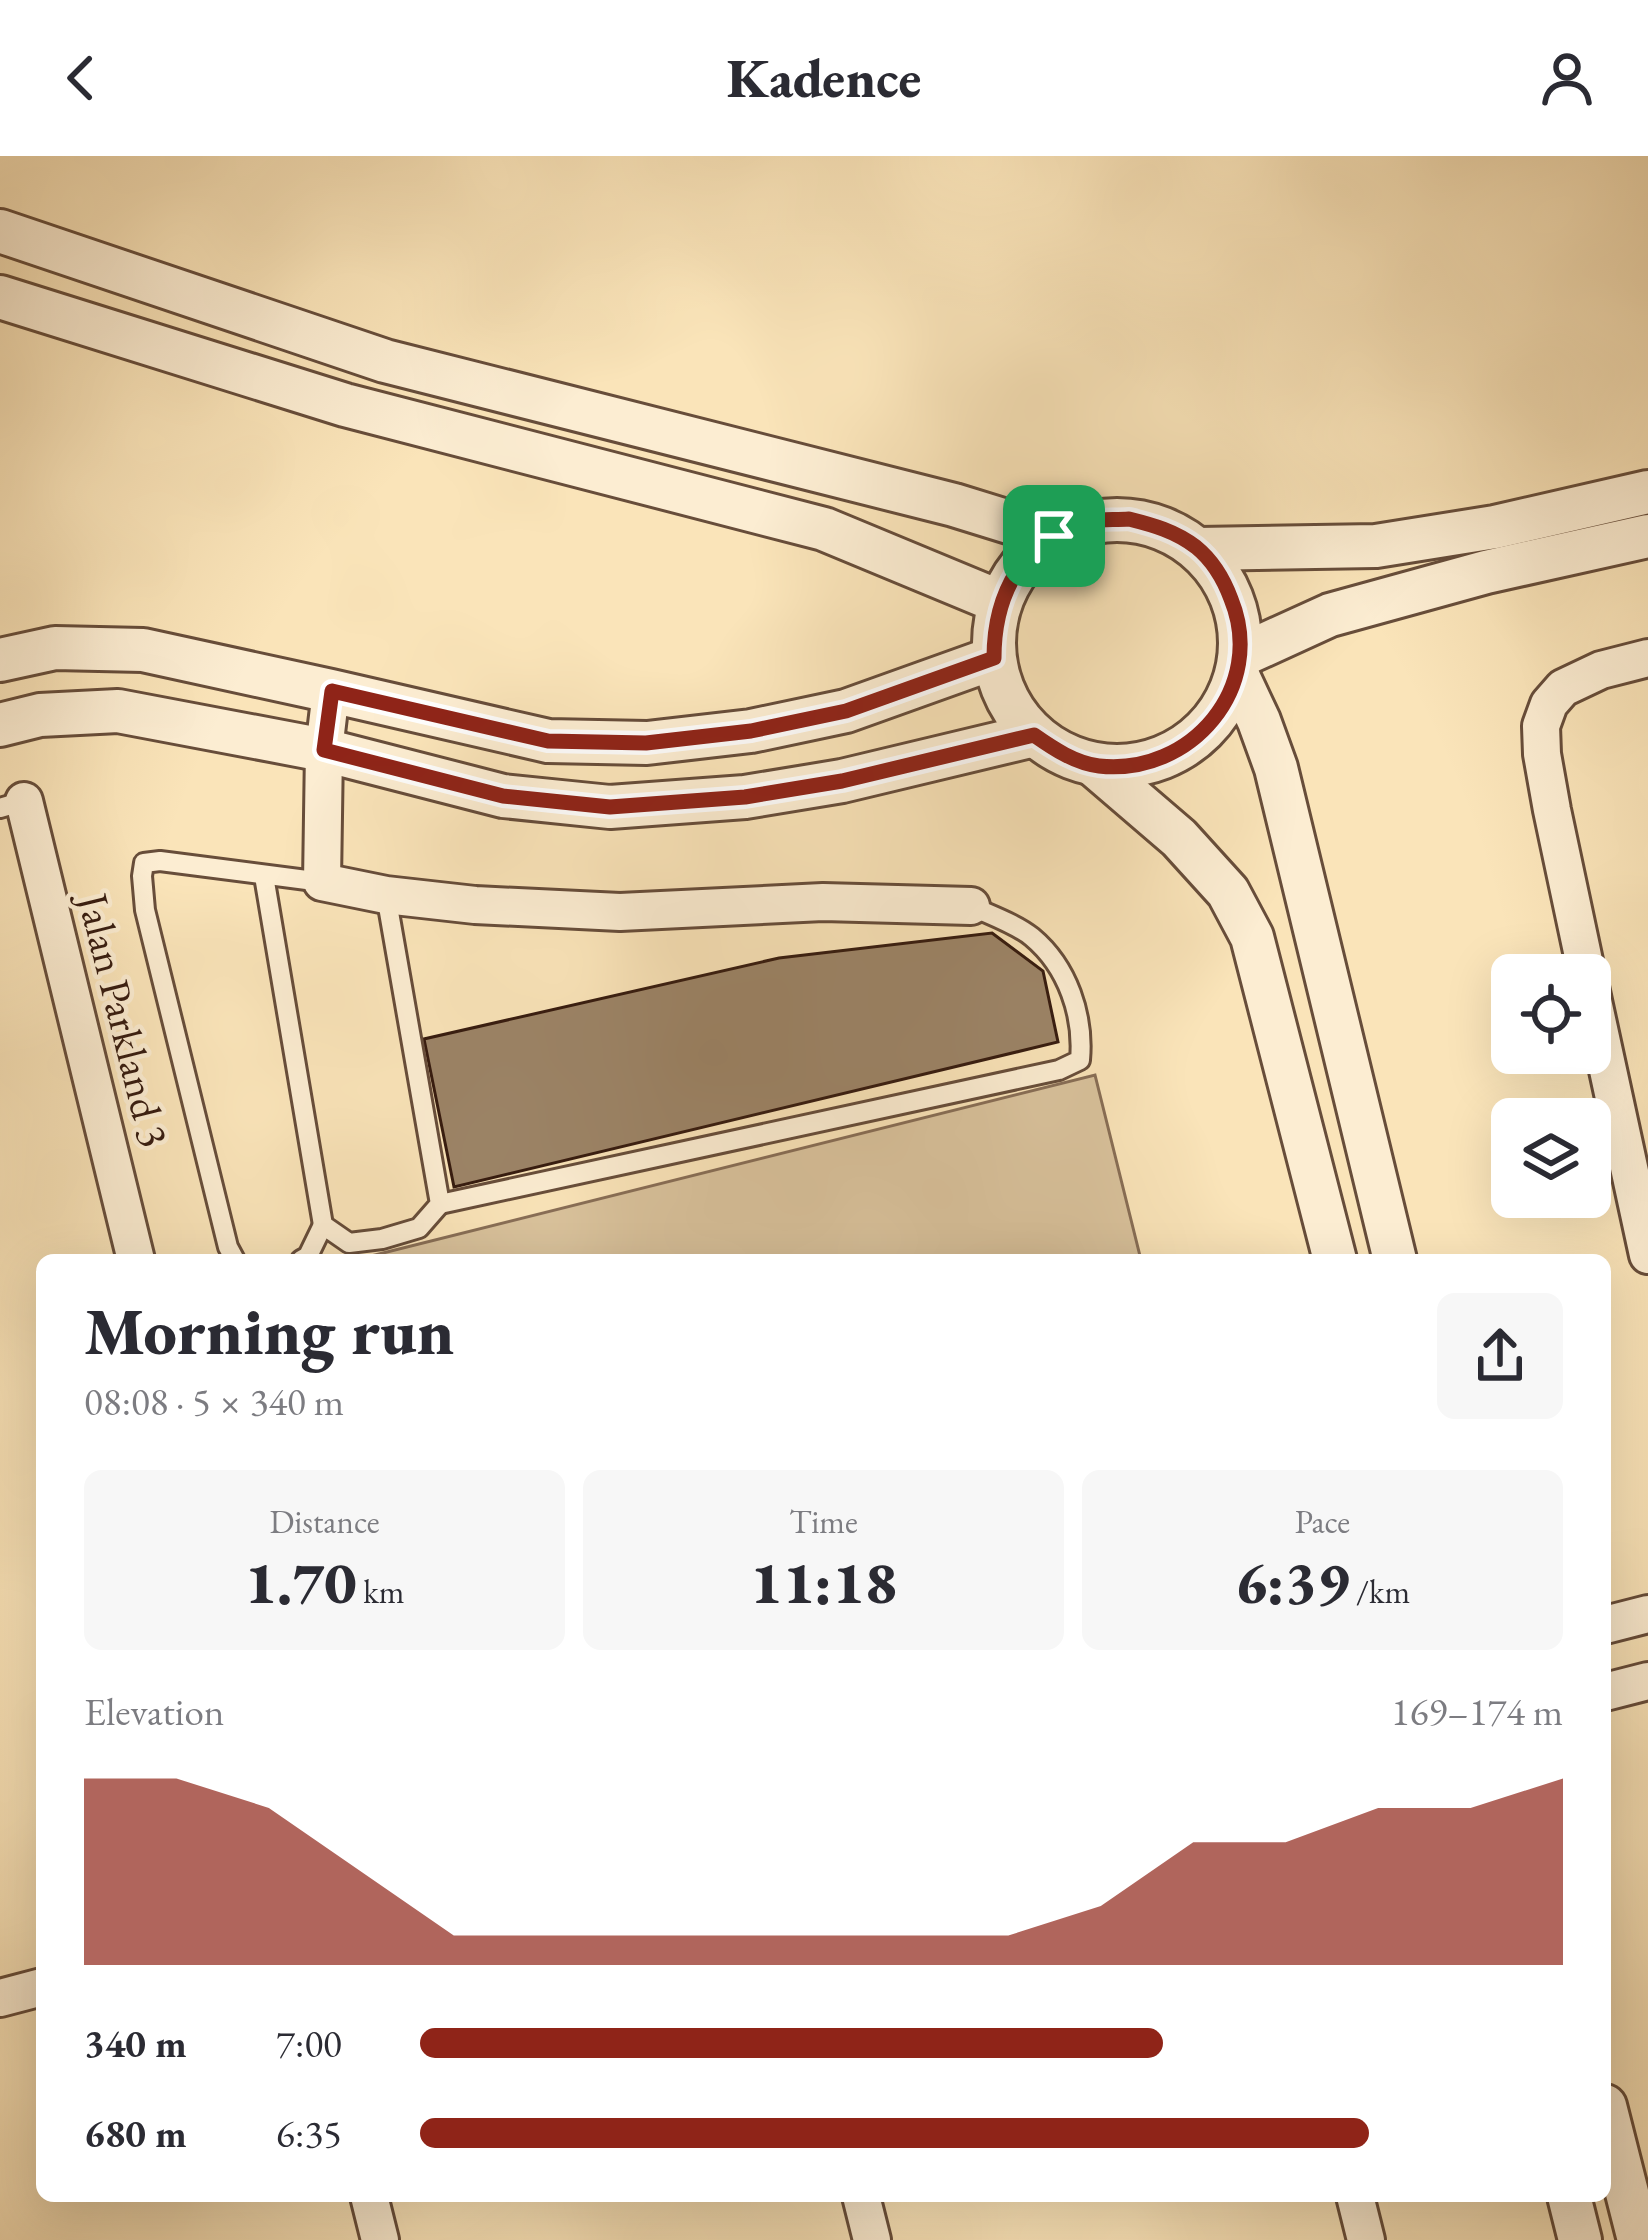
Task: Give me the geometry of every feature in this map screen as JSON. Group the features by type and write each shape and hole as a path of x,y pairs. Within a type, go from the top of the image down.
{"street":[{"path":"0,231 385,361 954,505 1054,536"},
{"path":"0,297 345,405 824,529 1000,602"},
{"path":"1199,549 1376,546 1495,527 1648,492"},
{"path":"1129,519 1166,529 1199,549 1223,579 1238,616 1238,665 1222,708 1198,737 1167,757 1132,767 1094,766 1062,754 1034,735 1002,687 994,658 1000,602 1031,553 1054,536 1090,521 1129,519"},
{"path":"1238,665 1330,615 1486,572 1648,536"},
{"path":"0,659 55,648 143,650 548,741 646,743 751,731 846,711 994,658"},
{"path":"1583,954 1542,754 1541,726 1549,704 1563,688 1601,670 1648,658"},
{"path":"1238,665 1276,768 1394,1254"},
{"path":"332,691 324,750 322,881 386,895 475,905 620,911 823,902 971,905"},
{"path":"0,725 40,715 118,710 324,750 503,796 610,807 745,797 842,781 1034,735"},
{"path":"1094,766 1179,838 1228,892 1252,937 1333,1254"},
{"name":"Jalan Parkland 3","path":"12,805 134,1254"},
{"path":"1609,1074 1648,1255"},
{"path":"1611,1623 1648,1614"},
{"path":"1611,1690 1648,1681"},
{"path":"0,1998 36,1989"},
{"path":"1611,2130 1639,2240"},
{"path":"370,2202 380,2240"},
{"path":"862,2202 872,2240"},
{"path":"1356,2202 1366,2240"},
{"path":"1570,2202 1580,2240"}],"lane":[{"path":"232,1254 153,942 144,863 322,881"},
{"path":"264,876 323,1225 309,1254"},
{"path":"386,895 440,1204"},
{"path":"323,1225 349,1243 382,1239 419,1228 440,1204 1059,1070 1080,1060 1082,1035 1066,976 1032,937 971,905"}],"shaded area":[{"path":"1095,1075 1140,1254 379,1254"}],"building":[{"path":"992,933 1043,971 1058,1042 454,1187 424,1039 779,958"}],"route":[{"path":"1129,519 1166,529 1199,549 1223,579 1238,616 1237,674 1222,708 1198,737 1167,757 1132,767 1094,766 1062,754 1034,735 842,781 745,797 610,807 503,796 324,750 332,691 548,741 646,743 751,731 846,711 994,658 1000,602 1031,553 1054,536 1090,521 1129,519"}]}
